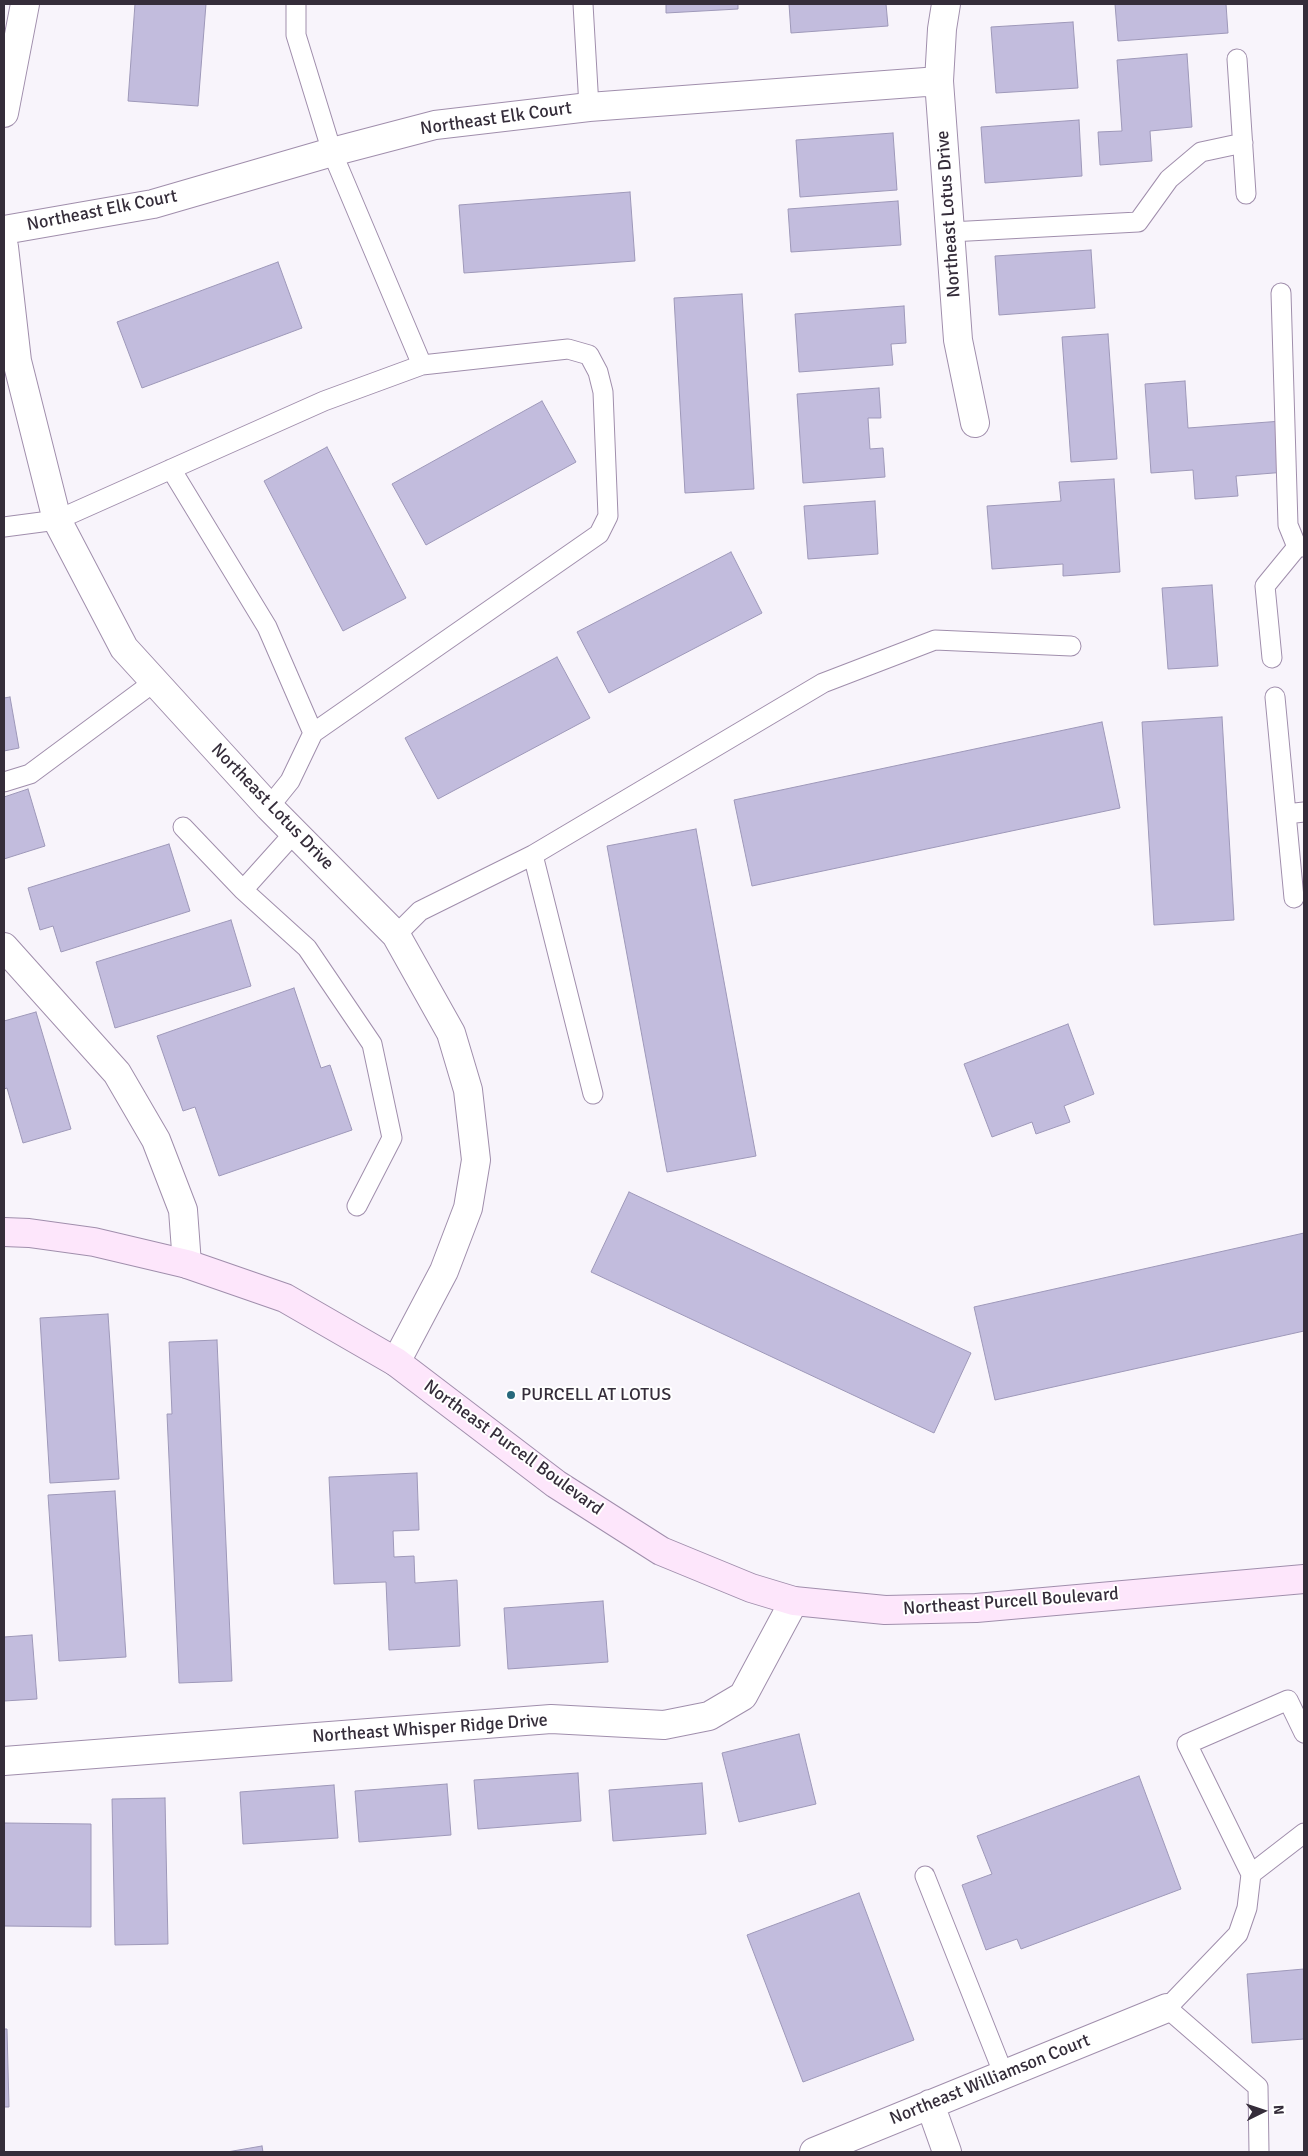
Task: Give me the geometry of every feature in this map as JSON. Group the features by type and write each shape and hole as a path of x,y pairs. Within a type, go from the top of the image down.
{"street":[{"path":"4,113 25,4"},
{"name":"Northeast Lotus Drive","path":"946,4 942,29 939,81 958,340 975,423"},
{"name":"Northeast Elk Court","path":"4,230 153,204 332,152 435,125 589,107 939,81"},
{"name":"Northeast Lotus Drive","path":"4,247 17,361 58,520 124,648 269,807 396,935 451,1033 468,1090 476,1160 468,1208 444,1270 396,1362"},
{"path":"4,948 117,1073 156,1140 183,1210 187,1264"},
{"name":"Northeast Purcell Boulevard","path":"4,1232 29,1233 94,1242 187,1264 285,1298 396,1362 556,1484 661,1551 751,1588 794,1601 885,1610 976,1608 1304,1579"},
{"name":"Northeast Whisper Ridge Drive","path":"4,1761 551,1719 664,1725 709,1716 743,1696 794,1601"},
{"name":"Northeast Williamson Court","path":"814,2152 1167,2008"},
{"path":"930,2104 947,2152"}],"lane":[{"path":"296,4 296,35 332,152 422,365"},
{"path":"583,4 589,107"},
{"path":"1237,59 1246,194"},
{"path":"950,232 1138,222 1169,179 1201,152 1243,143"},
{"path":"1272,658 1265,586 1301,547 1288,525 1282,293"},
{"path":"4,527 58,520 324,401 422,365 568,349 589,356 598,372 602,392 608,516 599,534 313,733 290,781 269,807"},
{"path":"171,469 267,627 313,733"},
{"path":"396,935 420,911 532,855 823,683 936,640 1071,646"},
{"path":"4,782 30,774 154,682"},
{"path":"1275,697 1295,813 1294,898"},
{"path":"183,827 243,890 307,948 372,1044 392,1138 357,1206"},
{"path":"243,890 295,832"},
{"path":"532,855 593,1094"},
{"path":"1259,2152 1258,2087 1167,2008 1238,1934 1248,1908 1251,1874 1187,1744 1288,1700 1304,1732"},
{"path":"1251,1874 1304,1833"},
{"path":"926,1876 1004,2075"}],"building":[{"path":"135,4 206,4 198,106 128,101"},
{"path":"666,4 738,4 738,9 666,13"},
{"path":"789,4 886,4 888,26 791,33"},
{"path":"1115,4 1226,4 1228,33 1118,41"},
{"path":"1073,22 1078,88 996,93 991,27"},
{"path":"1187,54 1192,127 1150,131 1152,161 1100,165 1098,132 1122,131 1117,60"},
{"path":"1079,120 1082,176 985,183 981,127"},
{"path":"893,133 897,190 800,197 796,140"},
{"path":"630,192 635,261 464,273 459,205"},
{"path":"898,201 901,245 791,252 788,209"},
{"path":"1091,250 1095,308 999,315 995,256"},
{"path":"278,262 302,328 142,388 117,322"},
{"path":"742,294 754,489 685,493 674,298"},
{"path":"904,306 906,343 891,344 893,365 799,372 795,314"},
{"path":"1108,334 1117,459 1071,462 1062,337"},
{"path":"1185,381 1188,428 1282,421 1286,472 1236,476 1238,496 1195,499 1193,470 1151,473 1145,384"},
{"path":"879,388 881,418 868,418 870,449 883,448 885,477 803,483 797,394"},
{"path":"542,401 576,462 426,545 392,484"},
{"path":"327,447 406,598 343,631 264,481"},
{"path":"1114,479 1120,572 1063,576 1063,564 992,569 987,506 1061,501 1059,482"},
{"path":"875,501 878,554 808,559 804,506"},
{"path":"731,552 762,613 609,693 577,632"},
{"path":"1212,585 1218,666 1168,669 1162,588"},
{"path":"557,657 590,718 438,799 405,738"},
{"path":"10,697 19,748 4,751 4,698"},
{"path":"1222,717 1234,920 1154,925 1142,722"},
{"path":"1102,722 1120,808 752,886 734,800"},
{"path":"28,789 45,846 4,859 4,797"},
{"path":"696,829 756,1156 667,1172 607,846"},
{"path":"169,844 190,911 61,952 53,926 40,930 28,888"},
{"path":"231,920 251,986 115,1028 96,962"},
{"path":"294,988 321,1068 330,1065 352,1130 219,1176 195,1107 183,1111 157,1036"},
{"path":"36,1012 71,1129 23,1143 7,1088 4,1089 4,1021"},
{"path":"1068,1024 1094,1094 1064,1106 1070,1122 1036,1134 1032,1122 992,1137 964,1064"},
{"path":"629,1192 971,1353 934,1433 591,1272"},
{"path":"1304,1233 1304,1331 995,1400 974,1307"},
{"path":"108,1314 119,1479 50,1483 40,1318"},
{"path":"217,1340 232,1681 179,1683 167,1414 172,1414 169,1342"},
{"path":"417,1473 419,1530 393,1531 394,1557 414,1556 415,1583 457,1580 460,1646 389,1650 386,1582 334,1584 329,1477"},
{"path":"115,1491 126,1657 59,1661 48,1495"},
{"path":"603,1601 608,1662 508,1669 504,1608"},
{"path":"32,1635 37,1699 4,1701 4,1637"},
{"path":"799,1734 816,1804 739,1822 722,1753"},
{"path":"578,1773 581,1821 478,1829 474,1780"},
{"path":"1139,1776 1181,1889 1021,1949 1017,1939 986,1950 962,1885 992,1874 977,1836"},
{"path":"702,1783 706,1834 613,1841 609,1790"},
{"path":"447,1784 451,1835 359,1842 355,1791"},
{"path":"334,1785 338,1838 243,1844 240,1792"},
{"path":"165,1798 168,1944 115,1945 112,1799"},
{"path":"4,1823 91,1824 91,1927 4,1926"},
{"path":"859,1893 914,2040 803,2082 747,1935"},
{"path":"1304,1969 1304,2039 1252,2043 1247,1974"},
{"path":"4,2029 7,2029 9,2107 4,2107"},
{"path":"262,2146 263,2152 227,2152"}],"place":[{"name":"PURCELL AT LOTUS","path":"511,1395"}]}
